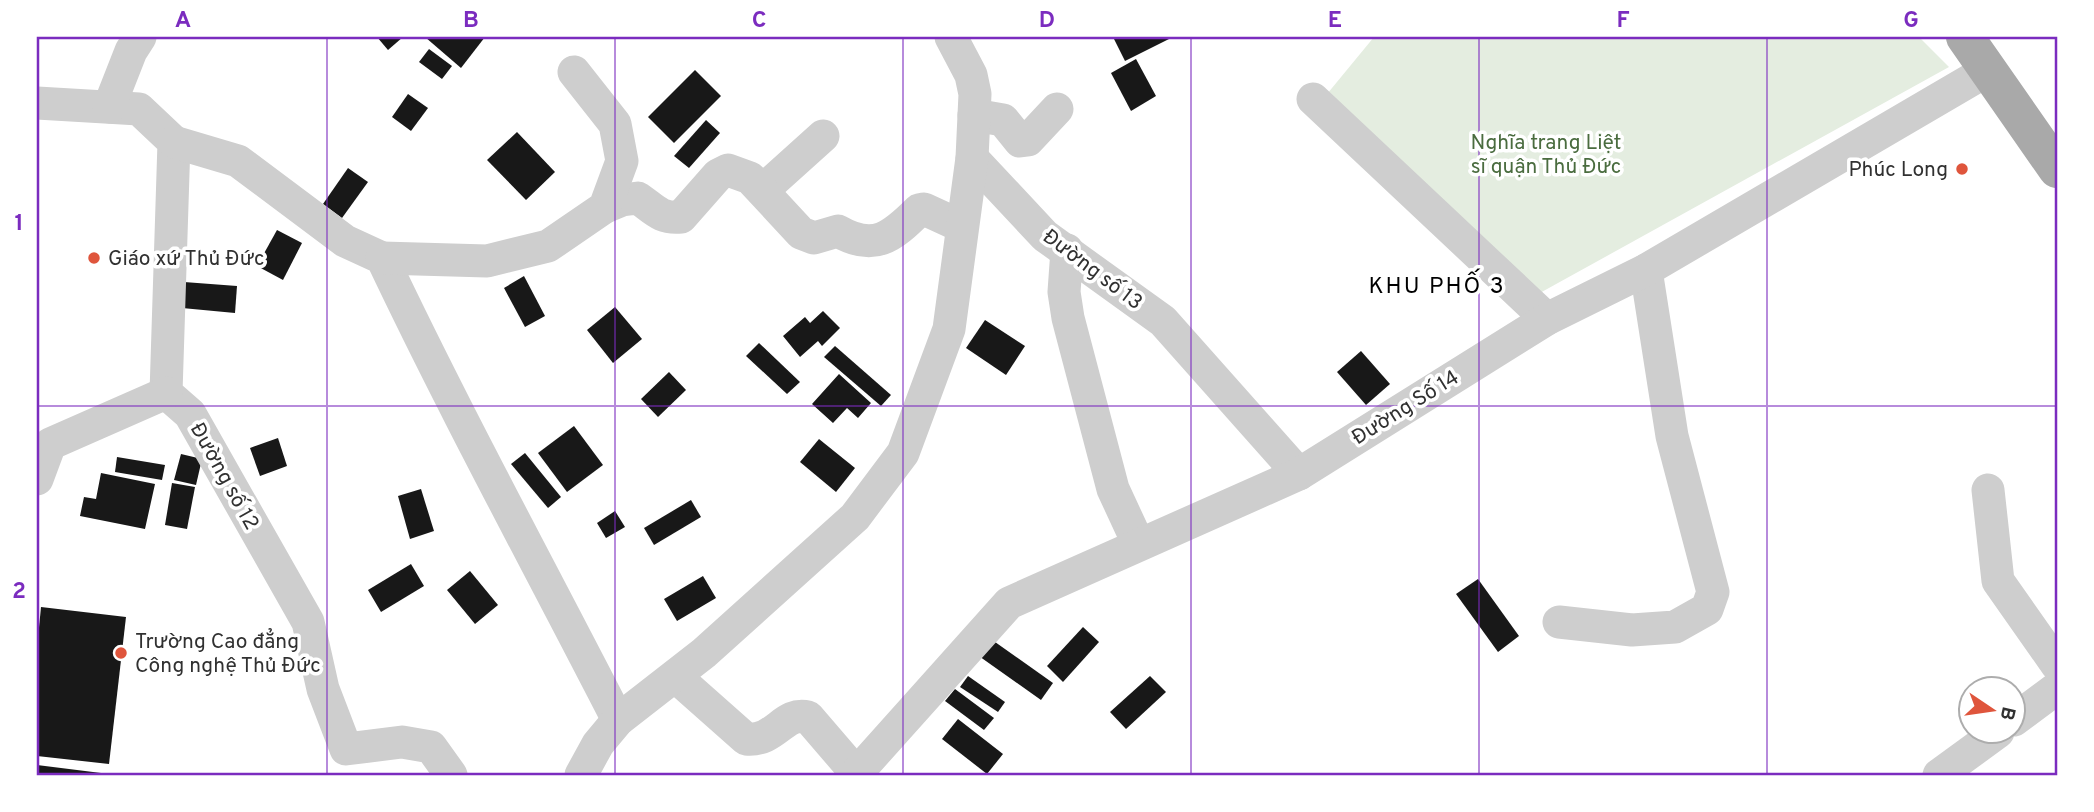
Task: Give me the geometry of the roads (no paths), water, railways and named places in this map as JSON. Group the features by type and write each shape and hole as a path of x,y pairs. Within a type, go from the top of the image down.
{"main road":[{"path":"1965,37 2057,169"}],"street":[{"path":"109,107 131,51 140,37"},
{"path":"581,775 598,744 618,720 676,677 855,517 903,453 949,329 972,158 974,115 971,75 951,37"},
{"name":"Đường Số 14","path":"856,775 1009,603 1138,543 1299,474 1546,319 1646,270 1988,69"},
{"path":"574,72 615,124 622,161 605,207"},
{"path":"1313,99 1546,319"},
{"path":"37,103 139,109 174,142 238,161 345,242 382,258 487,261 548,246 605,207 622,200 638,198 655,213 669,218 681,217 718,175 728,170 750,178 802,233 814,238 838,231 851,239 870,243 893,234 919,210 924,209 961,226"},
{"path":"974,115 1003,120 1020,141 1028,140 1057,109"},
{"path":"763,190 823,136"},
{"path":"37,479 50,444 166,393 174,142"},
{"name":"Đường số 13","path":"972,158 1045,236 1163,321 1299,474"},
{"path":"1067,250 1064,292 1068,318 1113,489 1138,543"},
{"path":"382,258 440,380 485,460 618,720"},
{"path":"1559,622 1632,629 1675,627 1707,609 1713,592 1672,436 1646,270"},
{"name":"Đường số 12","path":"166,393 190,414 308,622 323,689 346,749 402,742 431,747 451,775"},
{"path":"1988,490 1998,581 2057,664"},
{"path":"676,677 746,739 759,740 772,734 789,719 799,715 808,717 856,775"},
{"path":"2028,710 2057,688"},
{"path":"1939,775 1979,746"}],"place":[{"name":"Phúc Long","path":"1962,169"},
{"name":"Giáo xứ Thủ Đức","path":"94,258"},
{"name":"Trường Cao đẳng Công nghệ Thủ Đức","path":"121,653"}],"district":[{"name":"KHU PHỐ 3","path":"1437,285"}],"park label":[{"name":"Nghĩa trang Liệt sĩ quận Thủ Đức","path":"1546,154"}]}
